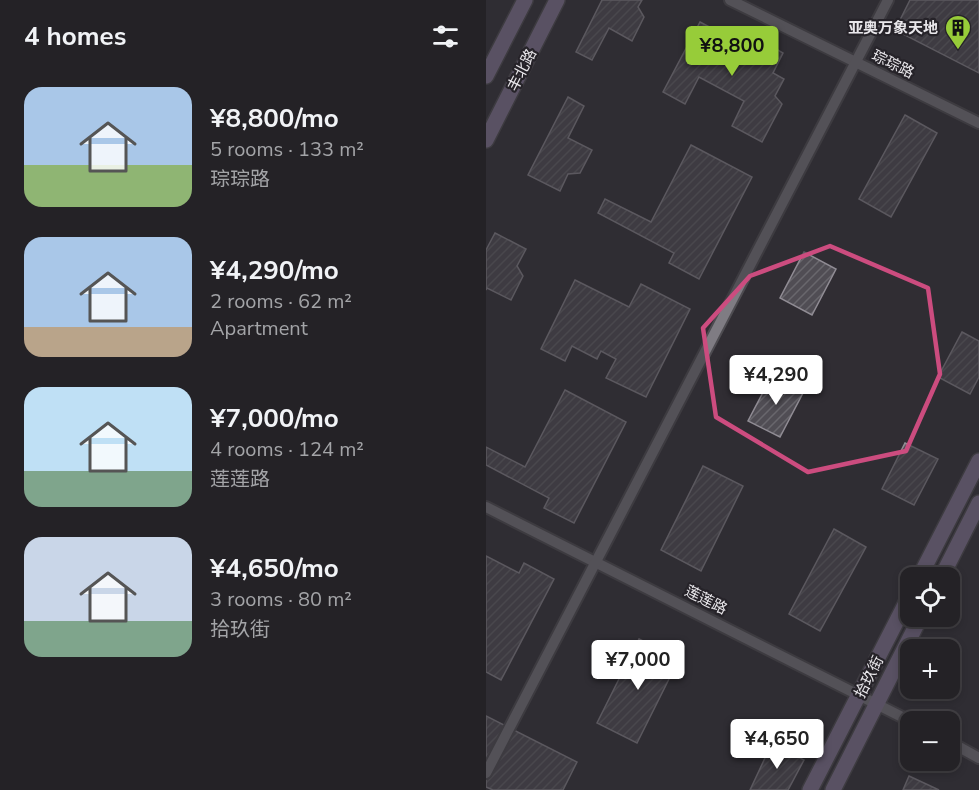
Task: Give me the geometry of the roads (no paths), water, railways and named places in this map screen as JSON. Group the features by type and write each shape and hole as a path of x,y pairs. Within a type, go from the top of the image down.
{"main road":[{"name":"丰北路","path":"486,76 525,0"},
{"name":"丰北路","path":"486,140 557,0"},
{"path":"926,567 979,461"},
{"path":"947,567 979,503"},
{"name":"拾玖街","path":"810,790 900,615"},
{"name":"拾玖街","path":"833,790 915,627"}],"street":[{"name":"琮琮路","path":"730,0 979,123"},
{"path":"486,773 854,61 888,0"},
{"name":"莲莲路","path":"486,507 900,715"},
{"path":"960,748 979,758"}],"place":[{"name":"亚奥万象天地","path":"958,51"}]}
